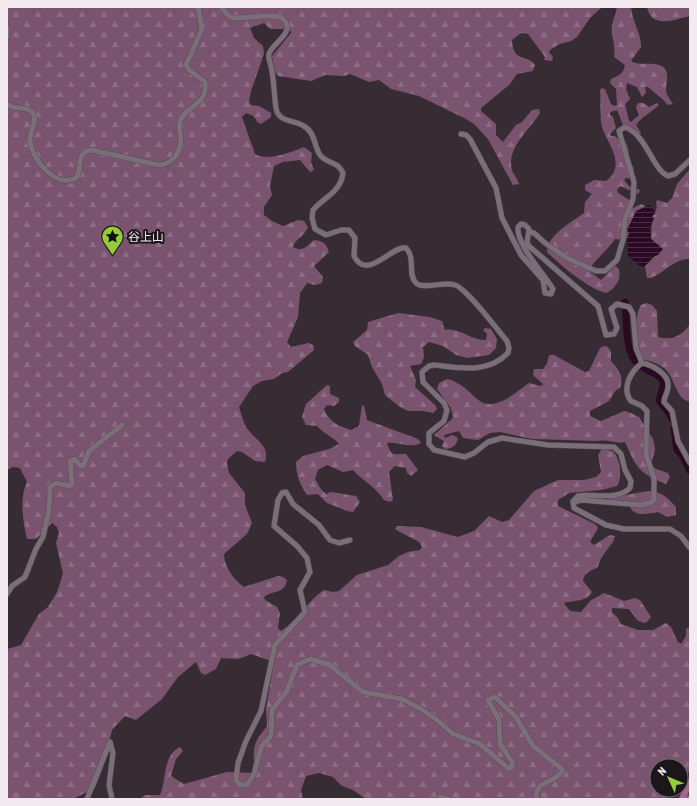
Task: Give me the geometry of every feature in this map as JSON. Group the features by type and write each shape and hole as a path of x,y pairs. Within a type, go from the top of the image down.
{"main road":[{"path":"682,799 690,782"}],"street":[{"path":"7,104 14,108 28,110 32,113 34,117 30,135 31,146 39,163 48,173 53,176 68,180 76,178 80,171 82,155 85,152 92,150 158,165 168,164 172,161 180,146 179,127 182,117 196,106 205,91 204,82 188,69 186,65 202,29 198,7"},
{"path":"221,7 230,17 276,16 283,19 286,24 285,35 269,53 277,113 282,118 306,127 313,135 320,156 338,165 343,173 341,181 333,192 313,210 312,218 315,229 326,235 341,230 348,230 355,238 354,256 363,264 382,261 398,248 406,248 411,254 413,278 416,284 423,286 448,283 460,287 507,341 509,348 508,353 491,364 474,368 434,365 429,366 422,372 423,382 444,403 447,410 444,421 430,433 429,444 434,450 461,457 474,453 488,442 502,438 548,445 588,447 610,445 618,450 625,470 631,481 630,488 624,492 608,495 578,496 573,503"},
{"path":"7,27 7,37"},
{"path":"529,232 534,233 545,243 567,258 596,272 605,271 619,258 625,219 633,199 634,182 619,131 625,127 633,132 643,142 662,172 668,176 675,174 690,160"},
{"path":"461,134 466,135 470,139 494,184 502,218 521,255 541,277 544,283 545,293 551,294 553,289 521,242 517,231 518,227 523,224 527,227 529,232 527,243 530,247 598,306 606,335 614,334 618,328 611,309 617,304 629,307 633,314 636,348 642,363 655,368 667,380 669,386 664,402 672,411 678,441 690,463"},
{"path":"573,503 581,500 641,505 650,503 654,500 654,479 646,454 647,411 642,406 631,401 627,392 631,373 642,363"},
{"path":"7,594 12,586 25,577 36,549 43,537 49,509 50,487 56,483 70,486 72,483 70,461 75,459 80,466 83,466 89,451 122,425"},
{"path":"350,540 339,543 330,540 318,526 293,504 286,492 282,493 278,500 274,526 297,546 307,558 310,572 300,590 305,612 275,645 260,711 246,741 238,763 236,775 240,786 247,785 251,780 261,747 271,736 272,710 287,690 297,665 310,659 330,665 363,692 402,699 421,709 436,719 453,734 480,744 508,768 511,768 513,763 500,744 499,720 488,700 495,697 500,700 516,717 533,746 562,769 562,772 557,778 541,784 536,792 537,799"},
{"path":"573,503 576,511 612,526 624,529 670,530 681,536 690,548"},
{"path":"87,799 110,742 113,753 109,785 112,799"},
{"path":"439,799 440,797 448,799"}],"green space":[{"path":"7,7 602,7 590,18 577,37 551,49 549,53 553,56 552,61 544,60 545,57 528,34 521,33 512,40 515,52 521,57 532,61 535,65 533,71 517,74 509,85 481,108 481,111 496,124 496,135 503,142 516,125 522,122 532,110 539,109 540,113 515,147 512,154 512,170 519,184 513,185 488,139 474,124 466,119 419,96 391,89 379,80 369,82 350,74 344,76 325,75 311,81 278,76 275,72 272,56 291,33 290,29 270,29 264,23 250,28 254,38 263,46 264,54 251,91 249,102 251,105 259,106 271,113 271,117 261,124 257,122 253,116 246,113 242,117 255,154 265,157 272,157 286,154 304,147 312,153 311,162 314,170 310,172 300,160 283,162 274,166 270,186 272,195 264,207 264,215 283,226 298,220 304,221 308,227 307,230 293,247 302,249 314,240 324,243 329,252 314,266 323,277 322,283 315,285 307,283 300,293 298,317 287,342 291,347 309,343 313,345 314,350 288,372 282,373 274,379 262,381 253,386 239,407 245,425 263,446 266,456 265,462 255,461 242,452 237,451 228,459 227,463 229,473 245,493 245,505 252,523 247,534 224,554 224,559 230,572 244,587 278,576 287,580 284,588 264,597 265,600 277,607 280,613 278,628 281,631 292,622 318,594 324,590 333,592 339,591 357,575 388,565 399,556 408,552 420,550 422,547 419,542 395,529 397,526 421,527 458,537 474,531 489,516 502,522 509,520 534,491 558,480 584,480 596,477 601,472 598,455 602,449 613,451 620,468 620,478 617,486 601,490 569,493 558,500 558,506 595,524 598,528 590,542 594,545 610,535 615,536 598,567 588,572 584,578 583,581 592,592 590,595 584,599 564,603 570,611 581,612 590,601 604,593 624,601 635,598 640,600 651,617 646,623 638,621 629,609 612,608 612,612 621,624 638,630 653,630 666,623 671,627 678,642 681,644 686,636 686,629 690,627 690,770 689,771 689,758 649,758 649,798 668,799 366,799 353,790 342,786 333,777 319,773 306,776 301,790 303,799 140,799 145,795 160,795 170,756 180,747 183,751 176,759 171,776 184,784 227,772 253,773 254,747 267,726 266,709 274,662 251,654 239,659 221,658 216,669 205,675 201,673 196,662 178,677 162,699 136,720 125,716 112,730 103,768 95,788 73,799 7,799 7,649 21,645 39,614 48,607 57,592 63,574 56,543 59,533 57,527 52,523 36,539 27,539 22,503 27,482 20,468 13,467 7,470"},
{"path":"617,7 631,7 640,36 641,47 631,61 640,64 657,64 665,69 667,74 666,92 673,104 668,105 648,87 645,87 646,93 642,97 637,87 627,83 626,89 630,99 625,104 629,121 631,122 639,115 636,108 637,104 642,103 649,107 657,103 659,105 636,125 641,133 640,134 630,127 623,125 617,110 610,112 616,128 610,134 611,136 615,136 619,140 623,140 625,142 629,154 628,159 634,168 632,179 626,178 624,180 629,186 640,190 638,194 620,186 617,190 618,193 631,201 633,208 641,204 645,206 635,214 626,240 615,239 590,268 589,271 601,280 615,266 618,268 620,276 619,279 615,286 606,293 599,291 583,282 547,252 551,240 567,225 584,213 585,202 592,194 585,190 585,185 594,180 606,181 615,169 615,156 602,126 600,90 602,88 605,89 611,104 614,106 617,105 616,89 610,83 611,79 622,73 625,65 614,57 612,23"},
{"path":"647,7 690,7 690,16 671,21 659,21 654,19"},
{"path":"690,169 690,259 678,261 656,276 647,278 645,266 656,255 660,247 651,239 652,216 657,207 657,200 667,203 672,198 677,184"},
{"path":"646,303 652,305 657,311 658,337 676,337 690,325 690,402 681,396 668,372 664,368 655,363 644,360 641,355 637,340 636,325 641,305"},
{"path":"398,313 430,317 442,321 445,330 456,330 481,340 486,340 487,334 483,330 485,328 491,329 497,339 496,348 489,355 467,358 456,355 443,346 429,342 423,347 424,357 421,364 410,366 416,380 415,387 435,405 437,409 433,413 408,411 400,407 385,395 382,384 372,367 368,355 355,346 353,342 367,330 368,322"},
{"path":"604,346 608,347 611,352 611,361 620,373 621,384 620,388 616,390 609,401 590,411 590,416 601,421 624,411 639,417 653,439 655,449 651,465 656,469 668,473 670,477 666,484 650,477 640,469 625,442 532,439 500,432 490,433 478,440 463,438 459,431 444,435 445,438 452,435 458,438 457,443 454,446 445,449 442,446 444,441 434,435 453,418 451,408 437,389 439,383 447,379 452,380 483,403 497,403 511,396 529,383 541,386 543,384 533,375 534,369 543,369 547,364 549,355 554,355 585,372 589,371 600,348"},
{"path":"327,385 330,386 330,394 339,398 339,402 334,406 327,405 324,409 328,417 334,423 351,430 359,426 362,405 364,406 367,420 418,439 421,443 417,445 408,445 387,443 392,453 406,454 418,470 411,476 407,473 406,468 395,466 389,472 393,500 390,502 384,500 377,491 353,470 343,472 327,465 318,470 315,479 320,488 326,494 331,492 356,496 360,502 353,512 327,503 318,494 307,495 302,487 298,476 296,462 303,456 329,449 339,444 317,426 306,425 302,417 306,404"},
{"path":"648,491 661,494 667,498 676,507 676,515 667,517 658,512 640,514 633,511 628,503 607,500 609,498"}],"shaded area":[{"path":"649,205 656,213 652,216 654,218 650,228 651,239 663,249 644,267 638,265 628,256 627,238 629,234 627,230 636,211"}],"waterway":[{"path":"625,302 627,336 631,353 634,360 639,365 662,379 664,383 659,400 672,419"},
{"path":"674,429 677,450 682,455 690,471"}],"place":[{"name":"谷上山","path":"113,256"}]}
